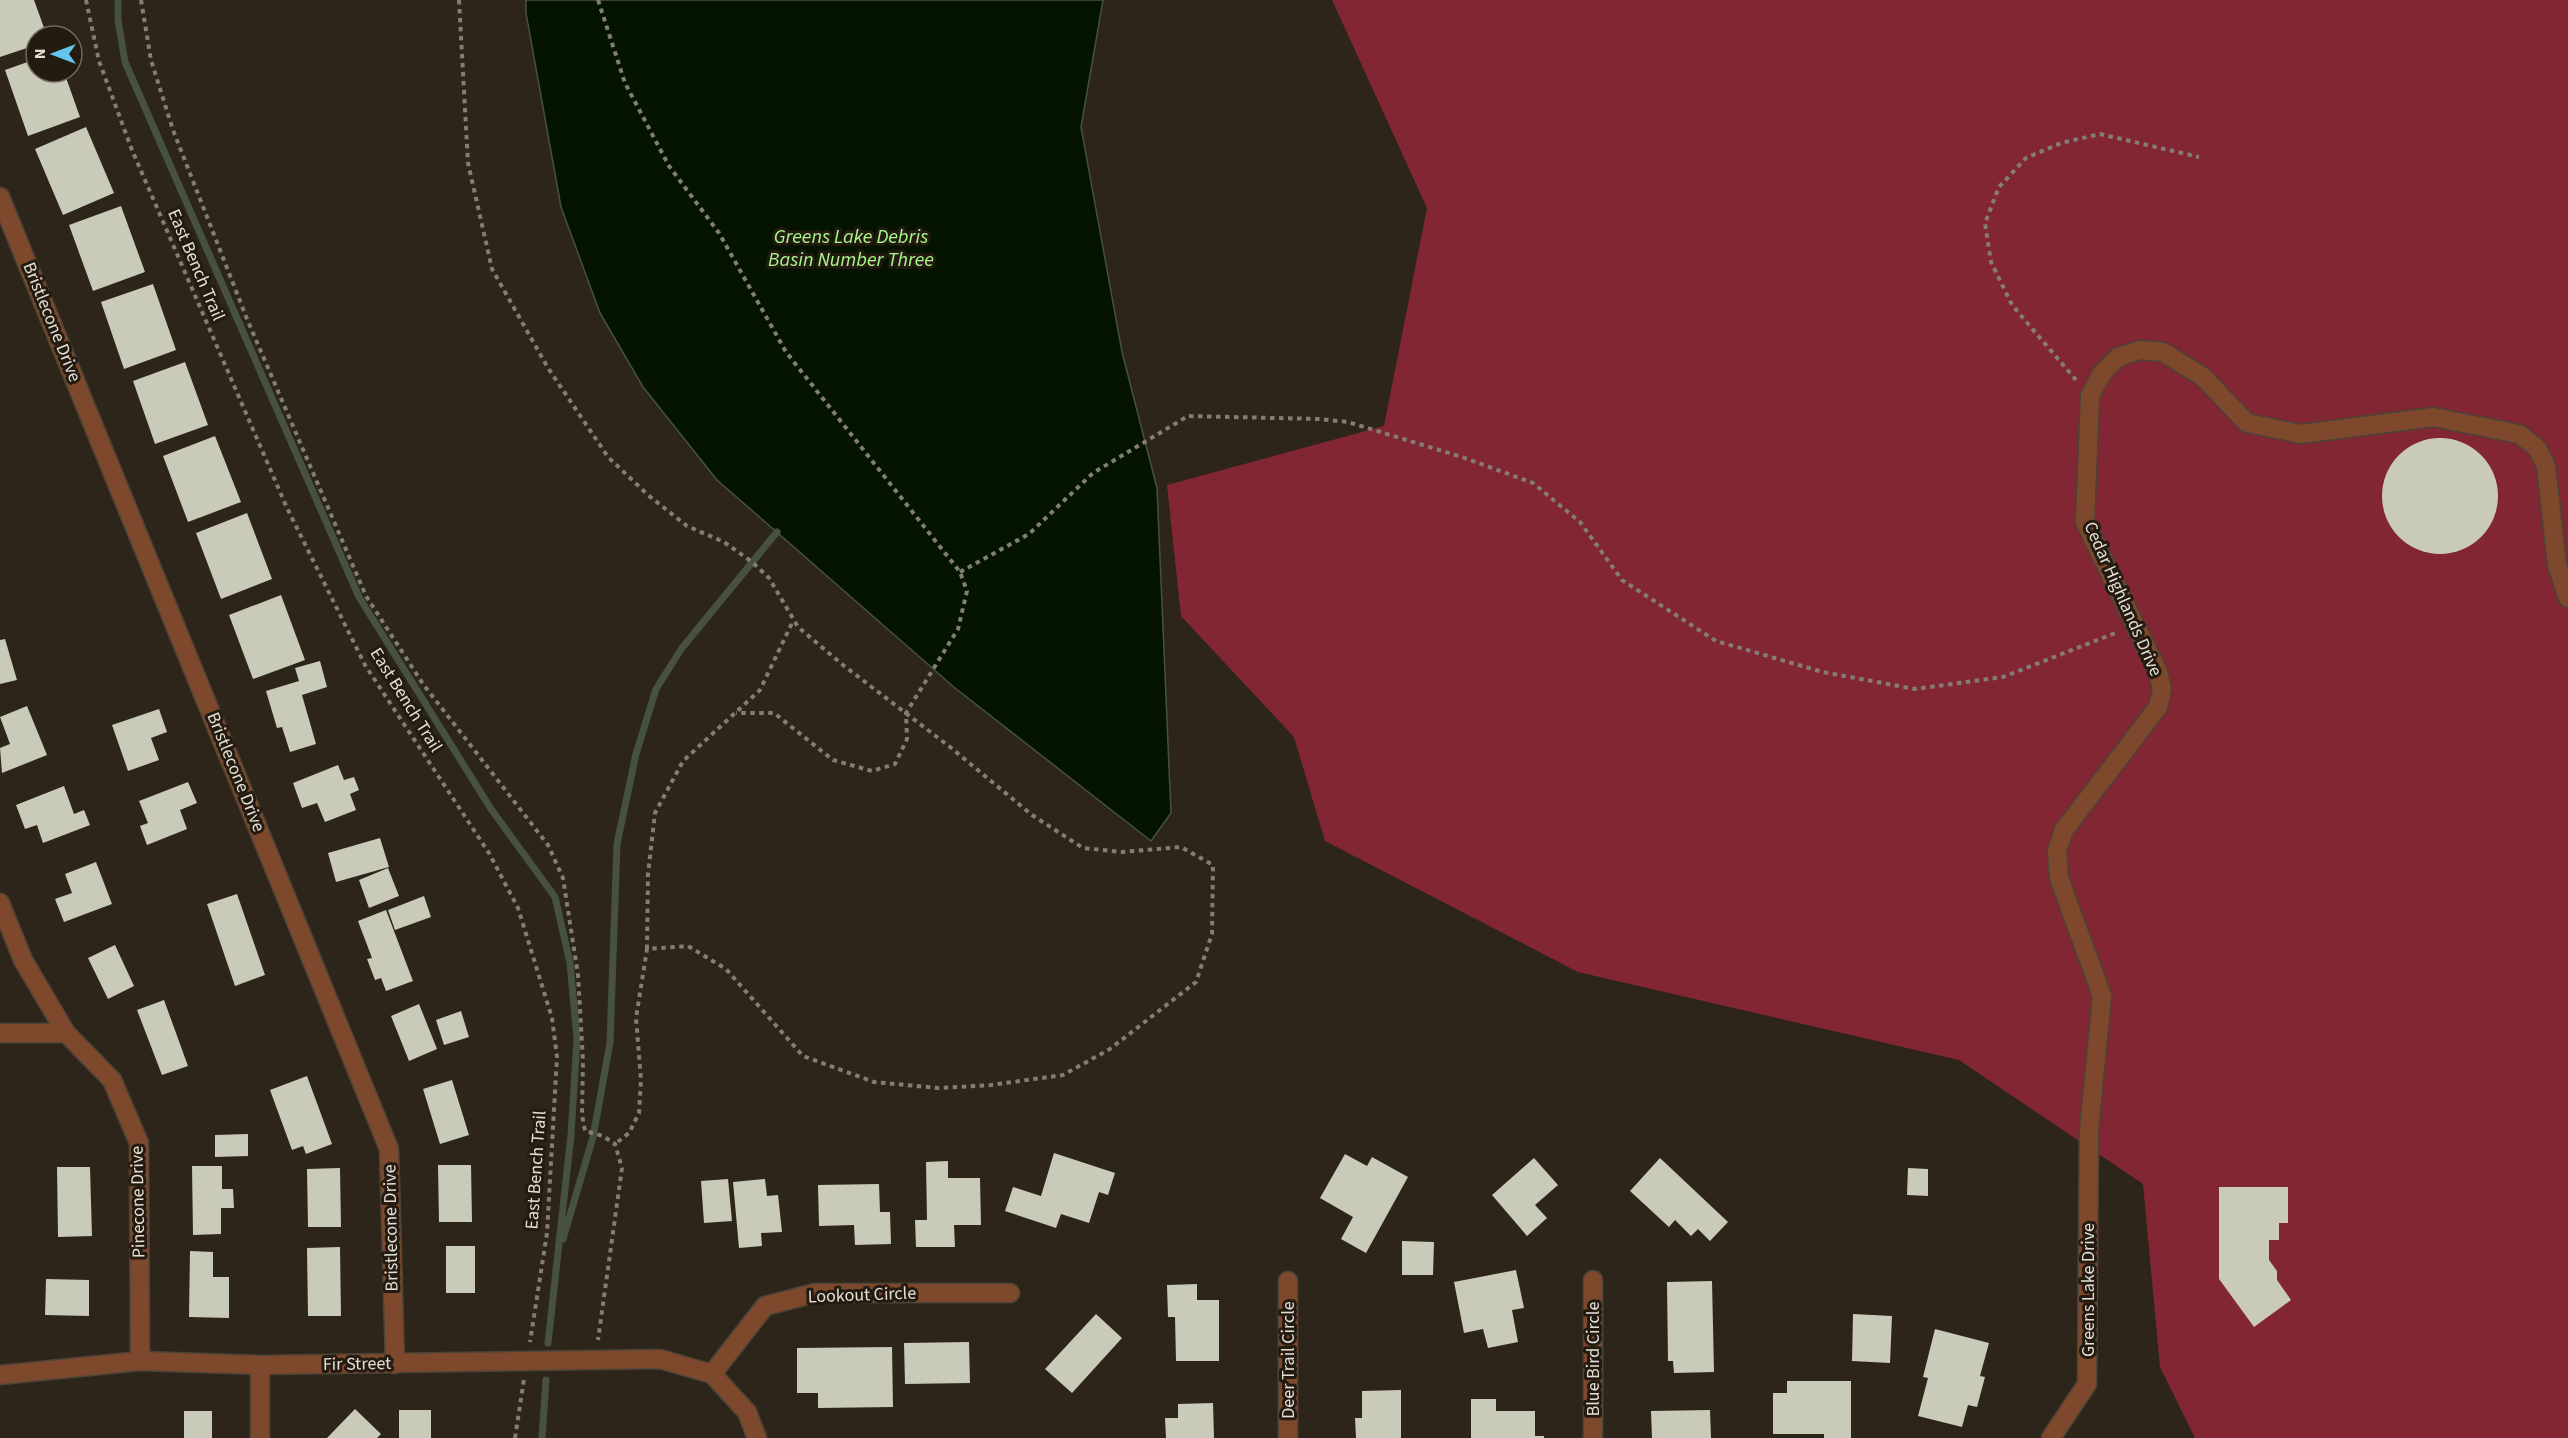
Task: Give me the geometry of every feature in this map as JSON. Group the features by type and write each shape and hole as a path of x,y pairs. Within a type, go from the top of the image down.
{"street":[{"name":"Bristlecone Drive","path":"0,197 389,1149 395,1364"},
{"name":"Cedar Highlands Drive","path":"2089,1130 2102,996 2058,878 2057,851 2064,830 2158,707 2162,689 2158,672 2085,522 2090,396 2102,373 2118,357 2140,350 2163,352 2203,377 2247,423 2301,434 2433,417 2519,434 2537,448 2546,466 2557,565 2568,598"},
{"name":"Pinecone Drive","path":"0,903 23,960 66,1033 112,1080 139,1143 140,1361"},
{"path":"0,1033 66,1033"},
{"name":"Greens Lake Drive","path":"2051,1438 2088,1384 2089,1130"},
{"name":"Blue Bird Circle","path":"1593,1280 1593,1438"},
{"name":"Deer Trail Circle","path":"1288,1281 1288,1438"},
{"name":"Lookout Circle","path":"712,1374 765,1306 815,1293 1010,1293"},
{"name":"Fir Street","path":"0,1376 140,1361 260,1365 660,1359 712,1374"},
{"path":"260,1365 260,1438"},
{"path":"712,1374 747,1412 757,1438"}],"path":[{"name":"East Bench Trail","path":"86,0 99,61 132,150 287,508 365,665 489,853 518,908 552,1018 557,1058 547,1233 515,1438"},
{"path":"141,0 151,60 172,130 247,319 366,596 423,684 548,845 563,878 578,975 583,1061 582,1115 585,1131 603,1136 615,1144 622,1168 596,1360"},
{"path":"459,0 468,163 492,268 548,368 608,457 648,495 687,526 724,542 770,578 798,627 1032,815 1083,848 1122,852 1181,847 1213,865 1212,934 1196,982 1154,1012 1110,1049 1063,1075 991,1085 938,1088 874,1082 803,1056 726,969 688,946 646,949"},
{"path":"598,0 625,82 669,166 719,232 786,352 960,572 968,591 958,630 906,713 907,739 895,764 872,771 833,760 774,713 736,713"},
{"path":"2090,396 2012,306 1991,262 1985,223 1999,187 2026,158 2061,143 2100,135 2199,157"},
{"path":"960,572 1029,534 1093,473 1188,416 1307,418 1348,422 1462,457 1533,483 1580,522 1622,580 1716,641 1823,672 1916,689 2003,677 2135,625"},
{"path":"615,1144 629,1133 639,1113 641,1080 636,1018 646,949 648,874 656,813 683,761 760,690 794,620"}],"shaded area":[{"path":"1332,0 2568,0 2568,1438 2195,1438 2160,1367 2143,1184 1959,1060 1578,972 1325,841 1294,737 1181,616 1167,485 1384,426 1427,208"}],"water":[{"name":"Greens Lake Debris Basin Number Three","path":"526,0 1103,0 1081,127 1122,352 1157,488 1171,813 1151,841 955,688 717,480 643,387 600,313 561,207 526,13"}],"building":[{"path":"0,0 34,0 43,24 24,24 24,49 0,57"},
{"path":"24,63 24,84 68,84 80,117 28,136 5,70"},
{"path":"86,127 114,193 63,215 35,149"},
{"path":"121,206 145,272 93,291 69,225"},
{"path":"153,284 176,350 124,369 101,302"},
{"path":"185,362 208,425 155,444 133,381"},
{"path":"215,436 241,502 188,522 163,456"},
{"path":"2440,438 2462,443 2481,455 2493,474 2498,496 2493,518 2481,537 2462,549 2440,554 2418,549 2399,537 2387,518 2382,496 2387,474 2399,455 2418,443"},
{"path":"247,513 272,579 221,599 196,533"},
{"path":"281,595 305,660 253,679 229,615"},
{"path":"5,639 17,680 0,684 0,640"},
{"path":"320,661 327,687 302,695 316,744 290,752 282,727 277,728 266,691 299,681 295,668"},
{"path":"27,706 47,755 2,773 0,748 10,744 0,717"},
{"path":"159,709 167,732 151,738 159,760 128,771 112,725"},
{"path":"338,765 344,780 354,777 359,790 350,794 356,810 325,822 317,803 302,808 293,783"},
{"path":"188,782 197,803 180,810 187,829 147,845 140,826 148,823 139,801"},
{"path":"64,786 74,814 84,810 90,825 43,843 37,825 25,829 16,805"},
{"path":"380,838 389,867 336,882 328,853"},
{"path":"96,862 112,904 64,922 55,899 72,893 65,874"},
{"path":"388,868 399,896 369,908 359,880"},
{"path":"237,894 265,975 235,986 207,904"},
{"path":"424,896 431,917 395,930 388,910"},
{"path":"386,910 413,981 386,991 381,978 375,980 367,959 372,958 358,921"},
{"path":"115,945 134,986 108,999 88,958"},
{"path":"164,1000 188,1066 162,1075 137,1010"},
{"path":"419,1004 437,1049 409,1061 391,1016"},
{"path":"461,1011 469,1037 444,1045 436,1020"},
{"path":"307,1076 332,1144 306,1154 303,1146 292,1150 270,1090"},
{"path":"452,1080 469,1135 440,1144 423,1089"},
{"path":"248,1134 248,1156 215,1157 215,1135"},
{"path":"1054,1153 1115,1173 1108,1195 1099,1192 1089,1223 1061,1214 1056,1228 1005,1211 1013,1187 1041,1196"},
{"path":"1345,1154 1367,1166 1372,1157 1408,1177 1366,1253 1341,1239 1353,1217 1320,1198"},
{"path":"1534,1158 1558,1185 1535,1205 1547,1218 1527,1236 1492,1195"},
{"path":"1660,1158 1728,1222 1710,1241 1698,1229 1691,1236 1675,1220 1669,1227 1630,1191"},
{"path":"948,1161 948,1178 980,1178 981,1225 954,1225 955,1247 916,1247 915,1220 927,1220 926,1162"},
{"path":"438,1165 471,1165 472,1222 439,1222"},
{"path":"192,1166 222,1166 222,1189 233,1189 234,1208 221,1208 221,1234 193,1235"},
{"path":"57,1167 90,1167 92,1236 58,1237"},
{"path":"340,1168 341,1227 308,1227 307,1169"},
{"path":"1908,1168 1928,1169 1928,1196 1907,1195"},
{"path":"728,1179 732,1221 704,1223 701,1181"},
{"path":"765,1179 767,1196 778,1195 782,1232 761,1233 762,1246 739,1248 733,1182"},
{"path":"879,1184 880,1212 890,1212 891,1244 855,1245 854,1225 819,1226 818,1185"},
{"path":"2219,1187 2288,1187 2288,1223 2279,1223 2279,1240 2269,1240 2269,1260 2277,1271 2277,1280 2291,1300 2254,1327 2219,1279"},
{"path":"1402,1241 1434,1242 1433,1275 1402,1275"},
{"path":"446,1246 475,1246 475,1293 446,1293"},
{"path":"340,1247 341,1316 308,1316 307,1248"},
{"path":"190,1251 213,1252 213,1277 229,1277 229,1318 189,1317"},
{"path":"1516,1270 1524,1308 1512,1310 1518,1342 1488,1348 1483,1329 1464,1333 1454,1282"},
{"path":"46,1279 89,1280 89,1316 45,1315"},
{"path":"1712,1281 1714,1372 1674,1373 1673,1361 1668,1361 1667,1282"},
{"path":"1197,1284 1197,1300 1219,1300 1219,1361 1176,1361 1175,1317 1168,1317 1167,1285"},
{"path":"1096,1314 1122,1338 1072,1393 1045,1369"},
{"path":"1853,1314 1892,1316 1890,1363 1852,1361"},
{"path":"1935,1329 1989,1343 1980,1376 1985,1377 1977,1407 1968,1405 1962,1427 1918,1416 1928,1378 1923,1377"},
{"path":"969,1342 970,1383 905,1384 904,1343"},
{"path":"892,1347 893,1407 818,1408 818,1393 797,1393 797,1348"},
{"path":"1787,1381 1851,1381 1851,1438 1824,1438 1824,1434 1773,1434 1773,1393 1787,1393"},
{"path":"1401,1390 1401,1438 1356,1438 1355,1418 1362,1418 1362,1391"},
{"path":"1471,1399 1496,1399 1496,1411 1535,1411 1535,1436 1544,1436 1544,1438 1471,1438"},
{"path":"1213,1403 1214,1438 1166,1438 1165,1418 1178,1418 1178,1404"},
{"path":"355,1409 381,1434 377,1438 327,1438"},
{"path":"399,1410 431,1410 431,1438 399,1438"},
{"path":"1710,1410 1711,1438 1652,1438 1651,1411"},
{"path":"184,1411 212,1411 212,1438 184,1438"}],"waterway":[{"path":"118,0 118,20 125,62 359,597 491,809 555,897 570,963 577,1039 571,1135 548,1343"},
{"path":"563,1239 593,1137 610,1043 617,844 636,754 656,689 682,648 777,532"},
{"path":"542,1438 546,1380"}]}
